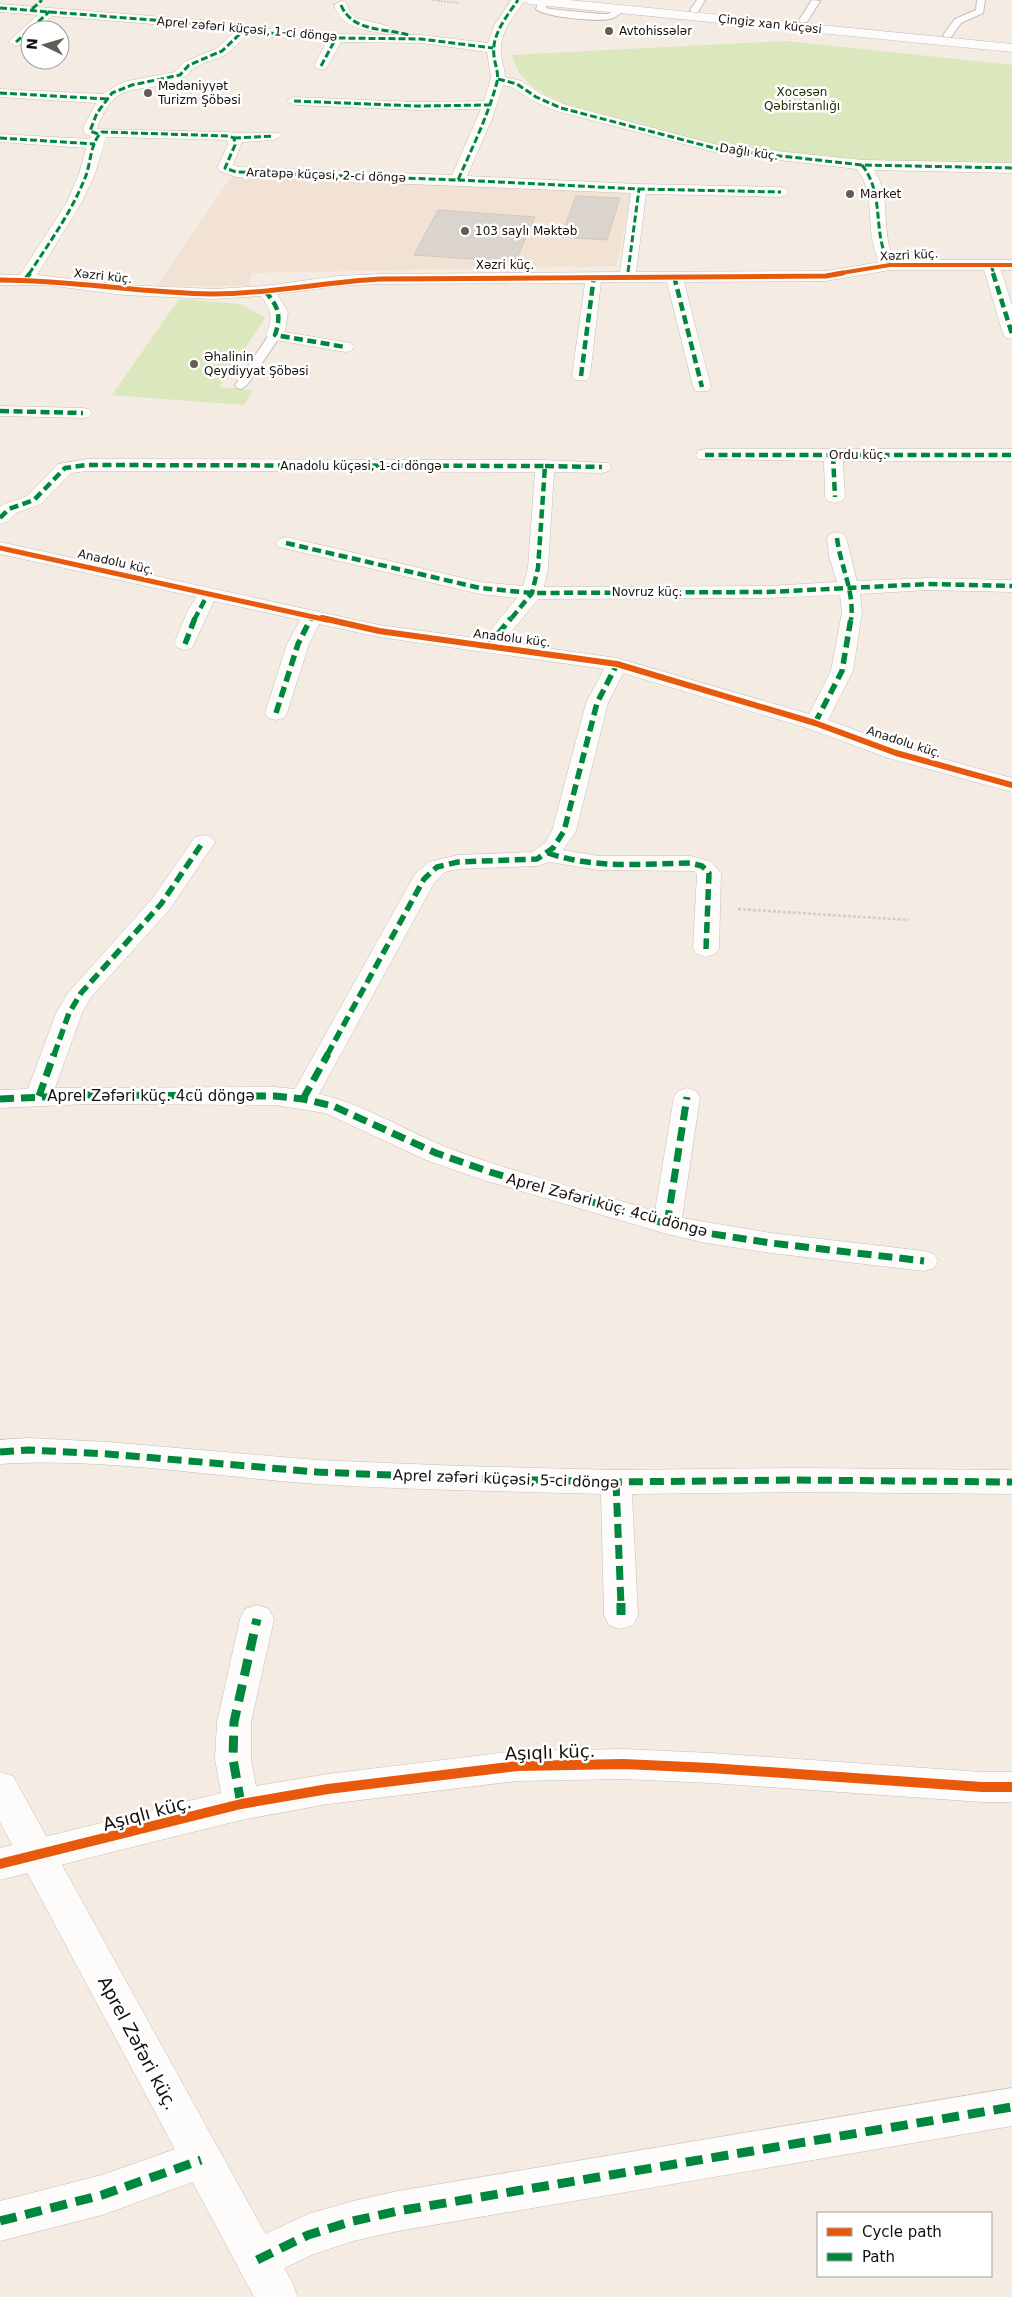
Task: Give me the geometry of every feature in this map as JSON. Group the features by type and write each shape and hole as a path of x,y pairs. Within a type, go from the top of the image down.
{"street":[{"path":"458,180 490,105 498,79 493,48 500,27 518,0"},
{"name":"Çingiz xan küçəsi","path":"529,0 1012,48"},
{"name":"Çingiz xan küçəsi","path":"600,0 698,5 804,20 1012,41"},
{"path":"341,5 344,14 356,24 421,39"},
{"path":"16,42 41,7"},
{"name":"Aprel zəfəri küçəsi, 1-ci döngə","path":"0,8 41,7 204,24 243,31 336,38 421,39 493,48"},
{"path":"26,280 81,189 93,156 96,139 90,128 110,93 125,85 173,78 180,75 189,65 222,51 243,31"},
{"path":"321,66 336,38"},
{"name":"Dağlı küç.","path":"498,79 517,84 536,97 561,108 687,142 727,150 862,165 1012,168"},
{"path":"0,93 107,98"},
{"path":"294,101 417,106 490,105"},
{"path":"0,138 96,139 110,131 220,135 234,138 274,136"},
{"name":"Aratəpə küçəsi, 2-ci döngə","path":"234,138 235,145 225,165 225,168 230,171 781,192"},
{"path":"862,165 873,183 880,247 890,266"},
{"path":"628,272 639,188"},
{"path":"991,265 1012,334"},
{"name":"Xəzri küç.","path":"0,280 47,280 124,290 214,294 266,291 328,282 380,278 826,276 890,266 1012,265"},
{"path":"581,376 594,276"},
{"path":"674,276 702,386"},
{"path":"266,291 279,307 281,320 275,335 345,347"},
{"path":"0,411 84,413"},
{"name":"Ordu küç.","path":"705,455 1012,456"},
{"path":"833,455 835,498"},
{"name":"Anadolu küçəsi, 1-ci döngə","path":"0,518 9,509 34,500 65,468 87,465 602,467"},
{"path":"488,646 532,593 538,568 545,466"},
{"path":"815,723 842,671 852,612 848,586 839,556 837,538"},
{"name":"Novruz küç.","path":"286,543 471,586 532,593 768,592 848,586 928,584 1012,586"},
{"name":"Anadolu küç.","path":"0,548 312,617 416,637 618,664 815,723 896,753 1012,785"},
{"path":"185,644 197,612 208,594"},
{"path":"276,713 298,644 312,617"},
{"path":"303,1099 424,880 437,867 458,862 525,861 537,859 548,854 557,845 564,831 597,703 618,664"},
{"path":"39,1096 69,1013 81,993 161,904 203,842"},
{"path":"548,854 561,859 581,862 690,863 702,866 709,872 706,949"},
{"name":"Aprel Zəfəri küç. 4cü döngə","path":"0,1099 39,1096 275,1096 303,1099 333,1106 436,1153 490,1172 667,1224 771,1244 924,1261"},
{"path":"667,1224 687,1097"},
{"name":"Aprel zəfəri küçəsi, 5-ci döngə","path":"0,1452 29,1450 108,1454 317,1472 616,1482 796,1480 1012,1482"},
{"path":"616,1482 621,1615"},
{"path":"241,1804 233,1759 234,1722 257,1619"},
{"name":"Aşıqlı küç.","path":"0,1864 241,1804 328,1790 517,1766 633,1764 982,1787 1012,1787"},
{"name":"Aprel Zəfəri küç.","path":"0,1787 277,2297"},
{"path":"256,2260 308,2235 353,2221 398,2211 1012,2107"},
{"path":"0,2221 46,2212 136,2185 201,2160"}],"lane":[{"path":"804,20 816,0"},
{"path":"948,35 958,21 980,11 981,0"},
{"path":"241,385 275,335"}],"path":[{"path":"432,0 459,3"},
{"path":"707,907 909,920"}],"shaded area":[{"path":"232,176 632,193 616,266 252,273 249,286 157,286"}],"green space":[{"name":"Xocəsən Qəbirstanlığı","path":"786,41 1012,65 1012,165 887,163 715,145 562,103 534,88 519,73 512,55"},
{"path":"179,299 240,304 265,318 219,387 253,390 244,405 112,395"}],"building":[{"path":"576,196 620,198 607,240 561,237"},
{"name":"103 saylı Məktəb","path":"438,210 535,217 515,262 414,255"}],"marked path":[{"path":"32,9 42,0"},
{"path":"25,280 74,202 87,174 96,139 102,132 228,136 234,138 235,145 225,168 236,172 458,180 494,94 498,78 494,55 495,40 505,19 518,0"},
{"path":"341,5 345,14 359,25 409,35"},
{"path":"0,8 203,24 243,31 336,38 421,39 493,48"},
{"path":"16,42 50,11"},
{"path":"98,134 90,131 90,128 104,101 112,93 132,85 173,78 180,75 189,65 222,51 243,31"},
{"path":"321,66 336,38"},
{"path":"498,79 517,84 536,97 561,108 718,149 862,165 1012,168"},
{"path":"0,93 107,99"},
{"path":"294,101 417,106 489,105"},
{"path":"234,138 274,136"},
{"path":"0,138 95,144"},
{"path":"862,165 873,181 876,191 881,245 890,265"},
{"path":"458,180 639,189 781,192"},
{"path":"628,272 639,189"},
{"path":"991,265 1012,334"},
{"path":"581,376 594,276"},
{"path":"674,276 702,387"},
{"path":"265,291 278,307 280,316 275,335 345,347"},
{"path":"0,411 83,413"},
{"path":"705,455 1012,455"},
{"path":"833,455 835,497"},
{"path":"0,518 9,509 34,500 65,468 87,465 545,466 538,568 532,593 488,646"},
{"path":"545,466 602,467"},
{"path":"815,723 842,671 852,612 851,597 839,556 837,538"},
{"path":"286,543 480,588 532,593 768,592 928,584 1012,586"},
{"path":"185,644 197,612 208,594"},
{"path":"276,713 298,644 312,617"},
{"path":"303,1099 424,879 437,867 458,862 537,859 550,851 556,844 564,831 597,703 617,664"},
{"path":"39,1096 69,1013 81,993 161,904 203,842"},
{"path":"548,853 563,858 598,863 690,863 702,866 709,873 706,949"},
{"path":"0,1099 87,1095 275,1096 303,1099 333,1106 436,1153 490,1172 667,1224 706,1233 771,1243 924,1261"},
{"path":"667,1224 687,1097"},
{"path":"0,1452 29,1450 108,1454 317,1472 460,1478 616,1482 796,1480 1012,1482"},
{"path":"616,1482 621,1615"},
{"path":"241,1804 233,1759 234,1722 257,1619"},
{"path":"257,2260 308,2235 353,2221 398,2211 1012,2107"},
{"path":"0,2221 102,2195 201,2160"}],"cycle path":[{"path":"0,280 47,280 124,290 214,294 265,291 337,281 380,279 826,276 890,265 1012,265"},
{"path":"0,548 379,631 617,664 815,723 896,753 1012,785"},
{"path":"0,1864 241,1804 328,1789 517,1766 623,1764 711,1768 982,1787 1012,1787"}],"place":[{"name":"Avtohissələr","path":"609,31"},
{"name":"Mədəniyyət Turizm Şöbəsi","path":"148,93"},
{"name":"Market","path":"850,194"},
{"name":"103 saylı Məktəb","path":"465,231"},
{"name":"Əhalinin Qeydiyyat Şöbəsi","path":"194,364"}]}
